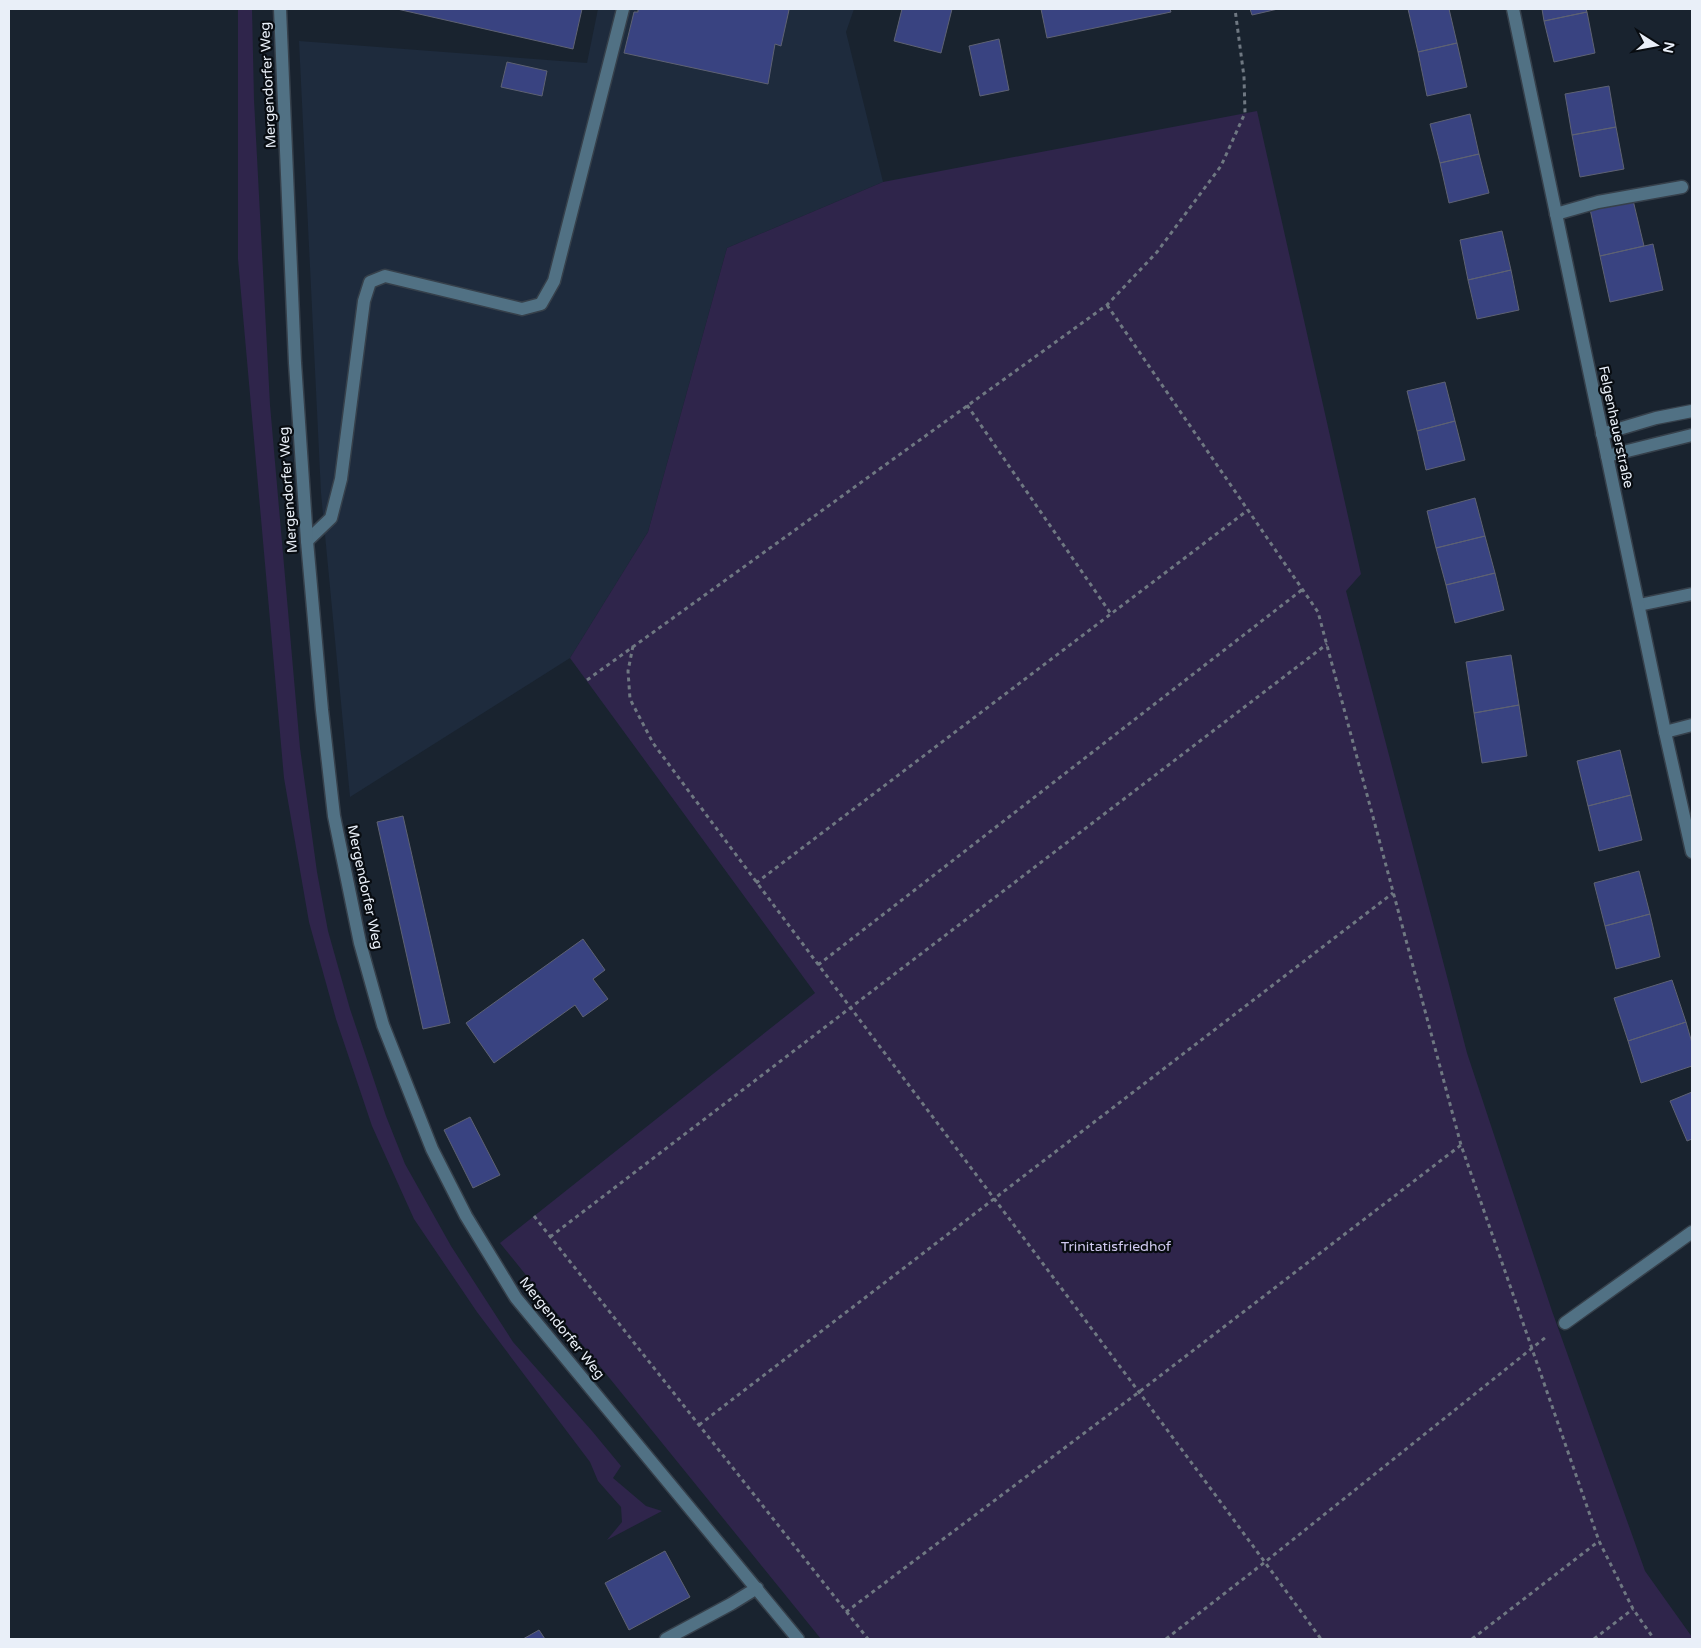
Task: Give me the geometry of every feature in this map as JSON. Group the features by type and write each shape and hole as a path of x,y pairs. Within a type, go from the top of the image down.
{"street":[{"name":"Mergendorfer Weg","path":"280,9 294,353 307,541 322,710 334,816 360,943 383,1025 432,1149 466,1216 516,1298 798,1639"},
{"path":"307,541 331,518 341,479 364,301 370,282 385,276 522,309 541,304 554,281 623,9"},
{"name":"Felgenhauerstraße","path":"1513,9 1692,852"},
{"path":"1556,214 1598,202 1682,187"},
{"path":"1602,434 1656,418 1692,411"},
{"path":"1607,456 1692,435"},
{"path":"1639,605 1692,594"},
{"path":"1665,732 1692,725"},
{"path":"1565,1323 1692,1232"},
{"path":"666,1639 757,1588"}],"path":[{"path":"587,680 1107,304 1157,252 1221,166 1245,113 1244,77 1235,9"},
{"path":"1107,304 1318,612 1461,1145 1599,1541 1633,1610 1654,1639"},
{"path":"967,405 1111,614"},
{"path":"756,883 1248,510"},
{"path":"818,965 1303,589"},
{"path":"550,1237 1327,644"},
{"path":"633,646 628,671 630,699 653,743 850,1009 1139,1392 1321,1639"},
{"path":"699,1425 1393,893"},
{"path":"846,1612 1139,1392 1461,1145"},
{"path":"534,1216 868,1639"},
{"path":"1166,1639 1565,1323"},
{"path":"1472,1639 1599,1541"},
{"path":"1594,1639 1633,1610"}],"shaded area":[{"path":"598,9 854,9 846,32 883,182 727,248 648,532 570,658 350,797 321,493 299,41 587,63"}],"green space":[{"path":"238,9 252,9 254,100 270,405 300,748 317,872 328,931 350,1009 386,1116 405,1164 451,1246 513,1342 621,1466 613,1478 646,1506 662,1511 607,1540 622,1522 621,1507 598,1481 590,1462 477,1312 414,1219 372,1126 336,1019 309,922 284,778 238,259"},
{"name":"Trinitatisfriedhof","path":"1257,111 1361,574 1346,591 1467,1053 1552,1311 1645,1571 1692,1639 821,1639 500,1243 815,993 570,658 648,532 727,248 883,182"}],"building":[{"path":"397,9 582,9 573,49"},
{"path":"638,9 789,10 781,46 775,44 768,84 624,53 634,12 638,12"},
{"path":"902,9 952,9 941,53 894,41"},
{"path":"1041,9 1170,9 1171,12 1047,38"},
{"path":"1250,9 1278,9 1252,15"},
{"path":"1408,9 1449,9 1457,43 1418,52"},
{"path":"1542,9 1586,9 1587,12 1544,21"},
{"path":"1587,12 1595,53 1554,62 1544,21"},
{"path":"999,39 1009,90 980,96 969,46"},
{"path":"1457,43 1467,87 1427,96 1418,52"},
{"path":"507,62 547,71 542,96 501,87"},
{"path":"1609,86 1616,127 1572,135 1565,94"},
{"path":"1470,114 1479,154 1440,163 1430,124"},
{"path":"1616,127 1624,169 1580,177 1572,135"},
{"path":"1479,154 1489,193 1449,203 1440,163"},
{"path":"1633,200 1644,246 1600,256 1590,209"},
{"path":"1502,231 1511,270 1468,280 1460,240"},
{"path":"1653,244 1663,290 1610,302 1600,256"},
{"path":"1511,270 1519,310 1477,319 1468,280"},
{"path":"1445,382 1455,421 1417,431 1407,391"},
{"path":"1455,421 1465,460 1426,470 1417,431"},
{"path":"1475,498 1485,536 1436,548 1427,511"},
{"path":"1485,536 1495,573 1446,585 1436,548"},
{"path":"1495,573 1504,610 1455,623 1446,585"},
{"path":"1511,655 1519,705 1474,713 1466,662"},
{"path":"1519,705 1527,756 1482,763 1474,713"},
{"path":"1620,750 1631,795 1588,806 1577,761"},
{"path":"1631,795 1642,840 1599,851 1588,806"},
{"path":"403,816 450,1023 423,1029 377,822"},
{"path":"1639,871 1650,914 1605,926 1594,883"},
{"path":"1650,914 1660,957 1616,969 1605,926"},
{"path":"583,939 605,970 593,979 608,999 583,1017 575,1005 494,1063 466,1023"},
{"path":"1672,980 1686,1022 1628,1041 1614,998"},
{"path":"1686,1022 1692,1043 1692,1066 1641,1083 1628,1041"},
{"path":"1692,1092 1692,1139 1687,1141 1670,1101"},
{"path":"470,1117 500,1175 473,1188 444,1130"},
{"path":"665,1551 690,1597 629,1630 605,1583"},
{"path":"539,1630 545,1639 523,1639"}]}
